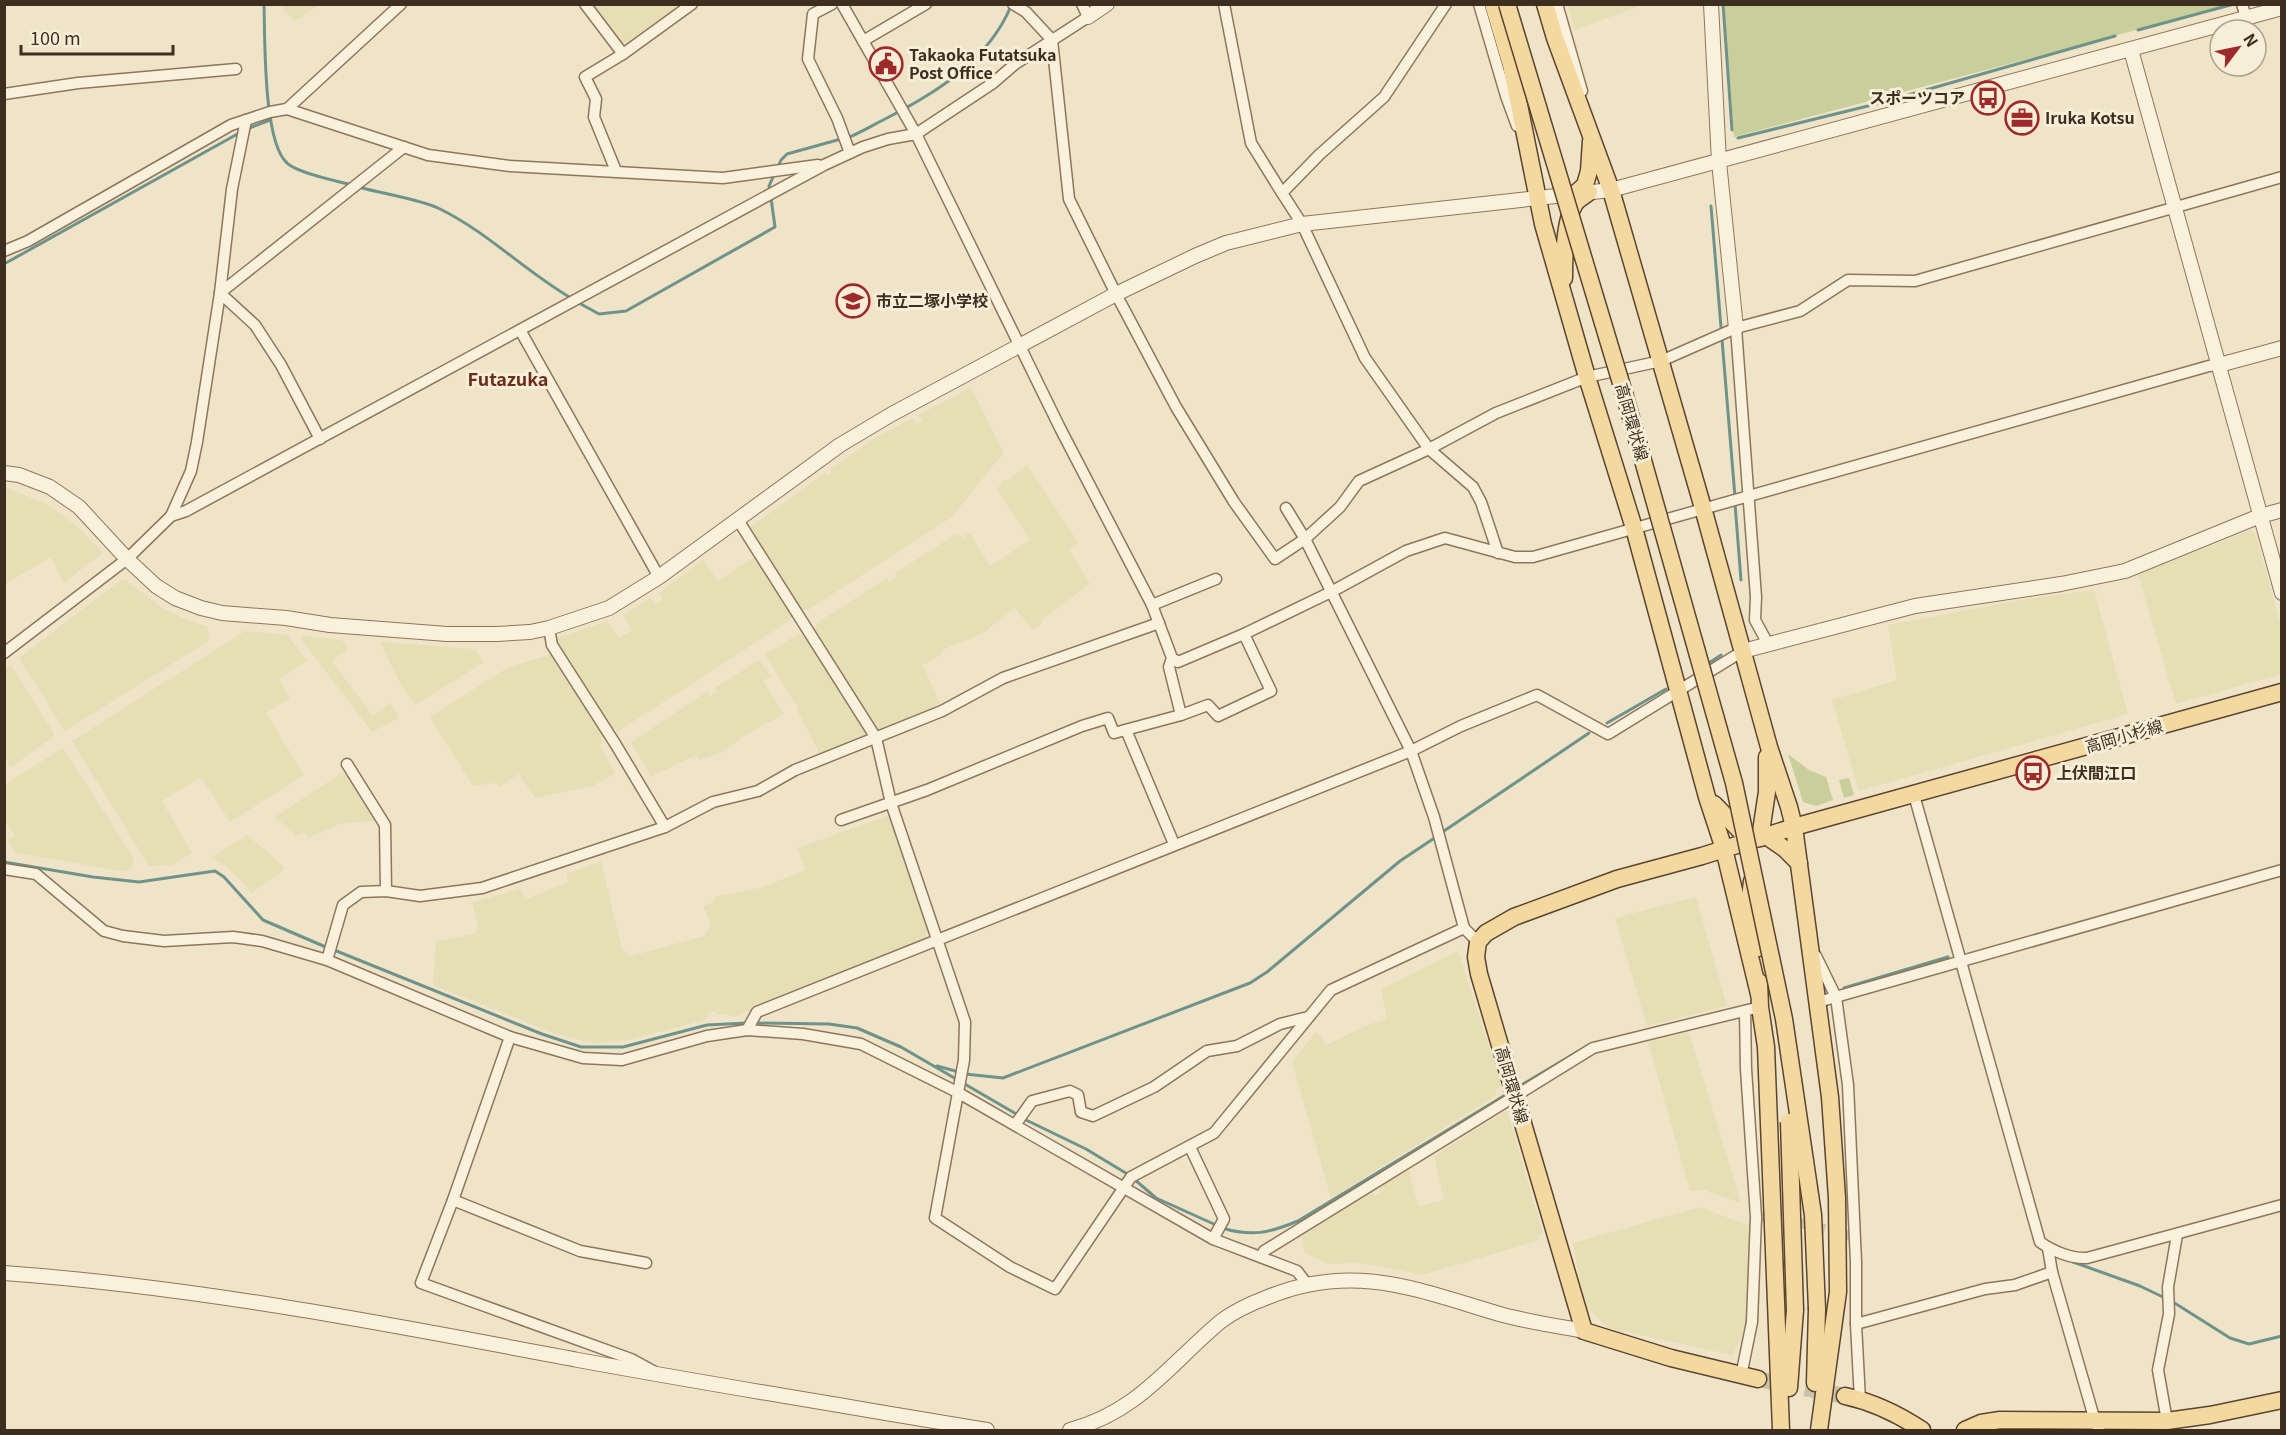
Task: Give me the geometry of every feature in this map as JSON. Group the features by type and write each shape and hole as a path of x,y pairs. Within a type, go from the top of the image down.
{"main road":[{"path":"1493,4 1511,65 1543,224 1634,528 1707,797 1724,849 1754,1004 1766,1047 1781,1431"},
{"name":"高岡環状線","path":"1507,4 1624,393 1734,783 1784,1019 1813,1215 1817,1309 1812,1431"},
{"path":"1545,4 1611,190 1703,508 1766,738 1794,827 1830,1097 1837,1198 1838,1292 1819,1431"},
{"path":"1563,294 1564,256 1569,221 1582,194 1589,171 1589,131"},
{"name":"高岡小杉線","path":"1794,827 2282,692"},
{"path":"1754,1004 1760,964 1750,899 1767,792 1766,738"},
{"path":"1707,797 1758,838 1785,849 1798,863"},
{"path":"1478,942 1486,933 1525,914 1617,879 1794,827"},
{"name":"高岡環状線","path":"1478,942 1476,957 1479,974 1584,1331"},
{"name":"高岡環状線","path":"1784,1019 1795,1310 1786,1431"},
{"path":"1584,1331 1749,1378"},
{"path":"1853,1398 1890,1411 1922,1431"},
{"path":"1965,1431 1981,1423 2001,1420 2097,1426 2158,1424 2282,1400"}],"street":[{"path":"287,109 401,4"},
{"path":"585,4 623,54"},
{"path":"616,171 594,117 596,99 585,77 623,54 692,4"},
{"path":"832,4 813,15 808,59 837,118 850,153"},
{"path":"842,4 916,134 1019,346 1152,605 1172,658 1178,662 1244,634 1331,592 1406,552 1445,538 1515,557 1533,557 2209,366 2282,348"},
{"path":"863,42 926,4"},
{"path":"1013,4 1026,12 1052,40 1069,199 1176,407 1234,502 1275,559 1305,539 1340,507 1359,482 1429,449 1496,413 1587,377 1661,360 1736,328 1800,310 1848,280 1915,281 2282,177"},
{"path":"171,516 186,512 824,165 888,139 916,134 993,83 1015,64 1052,40 1085,11 1107,4"},
{"path":"1224,4 1251,143 1302,224 1365,358 1429,449 1473,487 1481,502 1498,553"},
{"path":"1282,193 1319,154 1384,97 1446,4"},
{"path":"1479,4 1506,96 1527,151"},
{"path":"1557,4 1585,99 1589,131"},
{"path":"1711,4 1719,162 1736,328 1756,597 1755,620 1768,644"},
{"path":"4,473 19,475 50,487 79,507 127,559 156,586 175,598 201,608 222,613 286,618 330,625 447,634 508,633 549,628 609,608 659,577 840,445 1116,294 1195,255 1226,243 1302,224 1455,206 1539,200 1611,190 2131,50 2244,11 2282,8"},
{"path":"2131,50 2173,208 2282,593"},
{"path":"4,94 78,83 236,69"},
{"path":"4,251 28,242 231,126 270,112 287,109 446,159 510,166 723,178 824,165"},
{"path":"4,653 127,559 171,516 191,471 195,452 220,293 232,189 246,120"},
{"path":"220,293 404,147"},
{"path":"220,293 255,325 281,365 320,439"},
{"path":"520,330 659,577"},
{"path":"1286,508 1305,539 1411,751 1434,817 1464,928 1478,942"},
{"path":"747,1030 757,1012 1173,844 1411,751 1461,726 1537,695 1608,734 1743,651 1915,606 2061,584 2125,571 2260,516 2282,510"},
{"path":"738,520 876,738 891,803 965,1022 964,1059 935,1218 1010,1267 1055,1289 1131,1178 1214,1133 1331,990 1464,928"},
{"path":"1152,605 1216,579"},
{"path":"327,960 343,905 361,892 386,891 420,896 482,888 665,827 713,802 758,791 795,770 942,711 1003,678 1159,623"},
{"path":"549,628 552,645 665,827"},
{"path":"841,820 927,790 1082,726 1108,718 1114,733 1181,715 1208,705 1218,716 1271,691 1244,634"},
{"path":"1172,658 1169,667 1181,715"},
{"path":"1126,730 1173,844"},
{"path":"346,764 385,825 386,891"},
{"path":"1914,795 2040,1242 2049,1249 2080,1259 2087,1258 2282,1205"},
{"path":"4,869 36,874 104,931 123,936 164,941 233,937 262,941 327,960 510,1037 583,1059 622,1060 707,1035 747,1030 803,1034 861,1044 957,1092 1213,1239 1297,1271 1307,1284"},
{"path":"1818,1002 2282,870"},
{"path":"1809,942 1836,997 1848,1085 1856,1262 1853,1398"},
{"path":"1261,1257 1264,1251 1593,1048 1754,1004 1746,1069 1756,1217 1749,1378"},
{"path":"1015,1125 1032,1101 1070,1091 1078,1095 1081,1112 1093,1116 1154,1087 1207,1051 1237,1046 1280,1024 1309,1017"},
{"path":"510,1037 453,1200 421,1283 631,1359 658,1374"},
{"path":"1190,1147 1224,1220 1213,1239"},
{"path":"453,1200 580,1251 646,1263"},
{"path":"2158,1424 2158,1370 2169,1314 2169,1287 2177,1235"},
{"path":"2049,1249 2052,1272 2097,1426"},
{"path":"1856,1324 1985,1289 2015,1285 2052,1272"},
{"path":"4,1273 81,1279 262,1302 987,1431"},
{"path":"1070,1431 1105,1419 1128,1406 1222,1321 1252,1303 1307,1284 1335,1280 1369,1280 1399,1284 1506,1315 1584,1331"}],"shaded area":[{"path":"1568,4 1645,4 1575,30 1568,5"},
{"path":"280,5 318,5 295,21"},
{"path":"587,5 679,5 621,47"},
{"path":"971,388 1004,454 952,517 808,610 802,611 749,528 825,473 827,476 832,472 830,469 878,436 913,418 917,424 922,421 918,415"},
{"path":"1027,465 1078,542 1069,549 1090,584 1043,619 1039,627 1032,629 1015,608 982,634 942,650 943,654 923,665 940,704 936,706 936,710 882,732 876,730 814,629 817,623 887,578 890,581 896,577 895,573 956,534 963,539 965,538 964,533 970,534 990,566 1030,540 997,489 1004,480 1007,481"},
{"path":"7,488 45,503 83,532 103,553 63,583 54,561 50,558 5,584 4,492"},
{"path":"2251,530 2255,533 2281,627 2281,674 2176,704 2138,574"},
{"path":"755,556 793,616 789,621 617,732 615,728 612,731 555,639 607,621 619,638 632,630 623,615 651,598 655,604 663,600 659,593 703,560 718,581"},
{"path":"121,580 125,580 164,609 194,623 207,626 209,635 207,642 65,731 19,658"},
{"path":"2094,590 2128,714 1859,791 1832,700 1897,680 1888,625 2027,599"},
{"path":"245,631 287,635 307,661 279,679 290,698 266,713 304,775 230,822 201,777 162,801 192,853 172,865 149,866 72,741"},
{"path":"798,634 805,636 865,733 864,739 821,756 798,708 765,655"},
{"path":"303,636 342,640 348,650 336,657 333,663 373,716 390,703 399,718 372,732 301,639"},
{"path":"380,642 475,649 484,662 415,705 402,687"},
{"path":"551,654 603,736 600,737 603,742 599,745 615,773 593,786 535,798 519,774 500,786 494,783 473,786 430,717 507,668"},
{"path":"759,660 771,676 763,681 784,714 745,735 723,752 699,760 696,755 651,777 631,742 708,691 711,696 717,692 715,688"},
{"path":"11,665 53,732 53,737 11,767 4,757 5,670"},
{"path":"63,748 133,857 134,862 130,870 121,871 16,853 8,840 15,836 5,819 5,784"},
{"path":"343,772 346,776 349,775 374,815 374,821 342,823 308,838 304,832 297,836 275,817"},
{"path":"890,815 928,932 926,940 734,1017 725,1014 718,1015 715,1011 709,1013 705,1020 628,1040 593,1043 559,1035 433,985 436,941 475,934 478,926 472,902 521,889 526,899 568,882 566,874 601,861 622,949 631,956 704,936 711,926 704,906 714,902 714,897 763,887 805,870 798,848"},
{"path":"247,835 285,869 252,893 226,866 211,858"},
{"path":"1696,897 1727,1006 1647,1026 1615,918"},
{"path":"1458,951 1502,1086 1495,1090 1497,1095 1331,1198 1292,1062 1316,1032 1327,1045 1368,1025 1387,1019 1381,989"},
{"path":"1689,1032 1741,1203 1704,1190 1690,1191 1648,1042"},
{"path":"1507,1110 1543,1233 1538,1236 1540,1240 1422,1275 1374,1265 1328,1264 1305,1253 1302,1236 1373,1190 1374,1195 1380,1194 1379,1187 1409,1170 1418,1206 1444,1200 1434,1156"},
{"path":"1700,1207 1750,1226 1751,1324 1732,1355 1608,1328 1584,1305 1573,1243"}],"green space":[{"path":"1724,4 2230,5 1734,137"},
{"path":"1788,754 1809,770 1826,777 1833,800 1816,806 1803,802"},
{"path":"1849,778 1854,795 1844,798 1839,780"}],"waterway":[{"path":"264,4 269,112 279,151 292,167 352,185"},
{"path":"1723,4 1732,130"},
{"path":"2138,30 2234,4"},
{"path":"847,138 923,98 958,73 989,43 1011,6"},
{"path":"1738,138 1880,103 2115,36"},
{"path":"247,129 270,120"},
{"path":"4,264 241,132"},
{"path":"777,169 787,154 841,139"},
{"path":"770,191 769,186 774,175"},
{"path":"359,187 422,202 440,209 474,229 571,298"},
{"path":"579,303 599,314 626,311 775,227 771,198"},
{"path":"1711,206 1735,497"},
{"path":"1735,504 1741,580"},
{"path":"1706,665 1721,655"},
{"path":"1607,723 1666,689"},
{"path":"1441,833 1589,733"},
{"path":"965,1074 1003,1078 1250,983 1267,972 1400,861 1436,837"},
{"path":"4,862 139,882 215,871 224,877 263,920 328,948"},
{"path":"334,950 542,1034 581,1047 623,1047 707,1025 747,1023"},
{"path":"1844,988 1948,957 1949,961"},
{"path":"753,1023 829,1024 857,1028 901,1047 1018,1115"},
{"path":"1518,1087 1589,1045"},
{"path":"937,1066 959,1072"},
{"path":"1222,1228 1252,1233 1298,1221 1507,1094"},
{"path":"1024,1119 1086,1149 1129,1175"},
{"path":"1134,1179 1156,1198 1216,1225"},
{"path":"2073,1262 2140,1286 2167,1299"},
{"path":"2173,1302 2230,1338 2249,1344 2282,1336"}],"tunnel":[{"path":"1756,1217 1805,1224 1854,1237"},
{"path":"1758,1379 1845,1396"}],"place":[{"name":"Takaoka Futatsuka Post Office","path":"886,64"},
{"name":"スポーツコア","path":"1988,98"},
{"name":"Iruka Kotsu","path":"2022,118"},
{"name":"市立二塚小学校","path":"853,301"},
{"name":"上伏間江口","path":"2033,773"}],"district":[{"name":"Futazuka","path":"508,380"}]}
